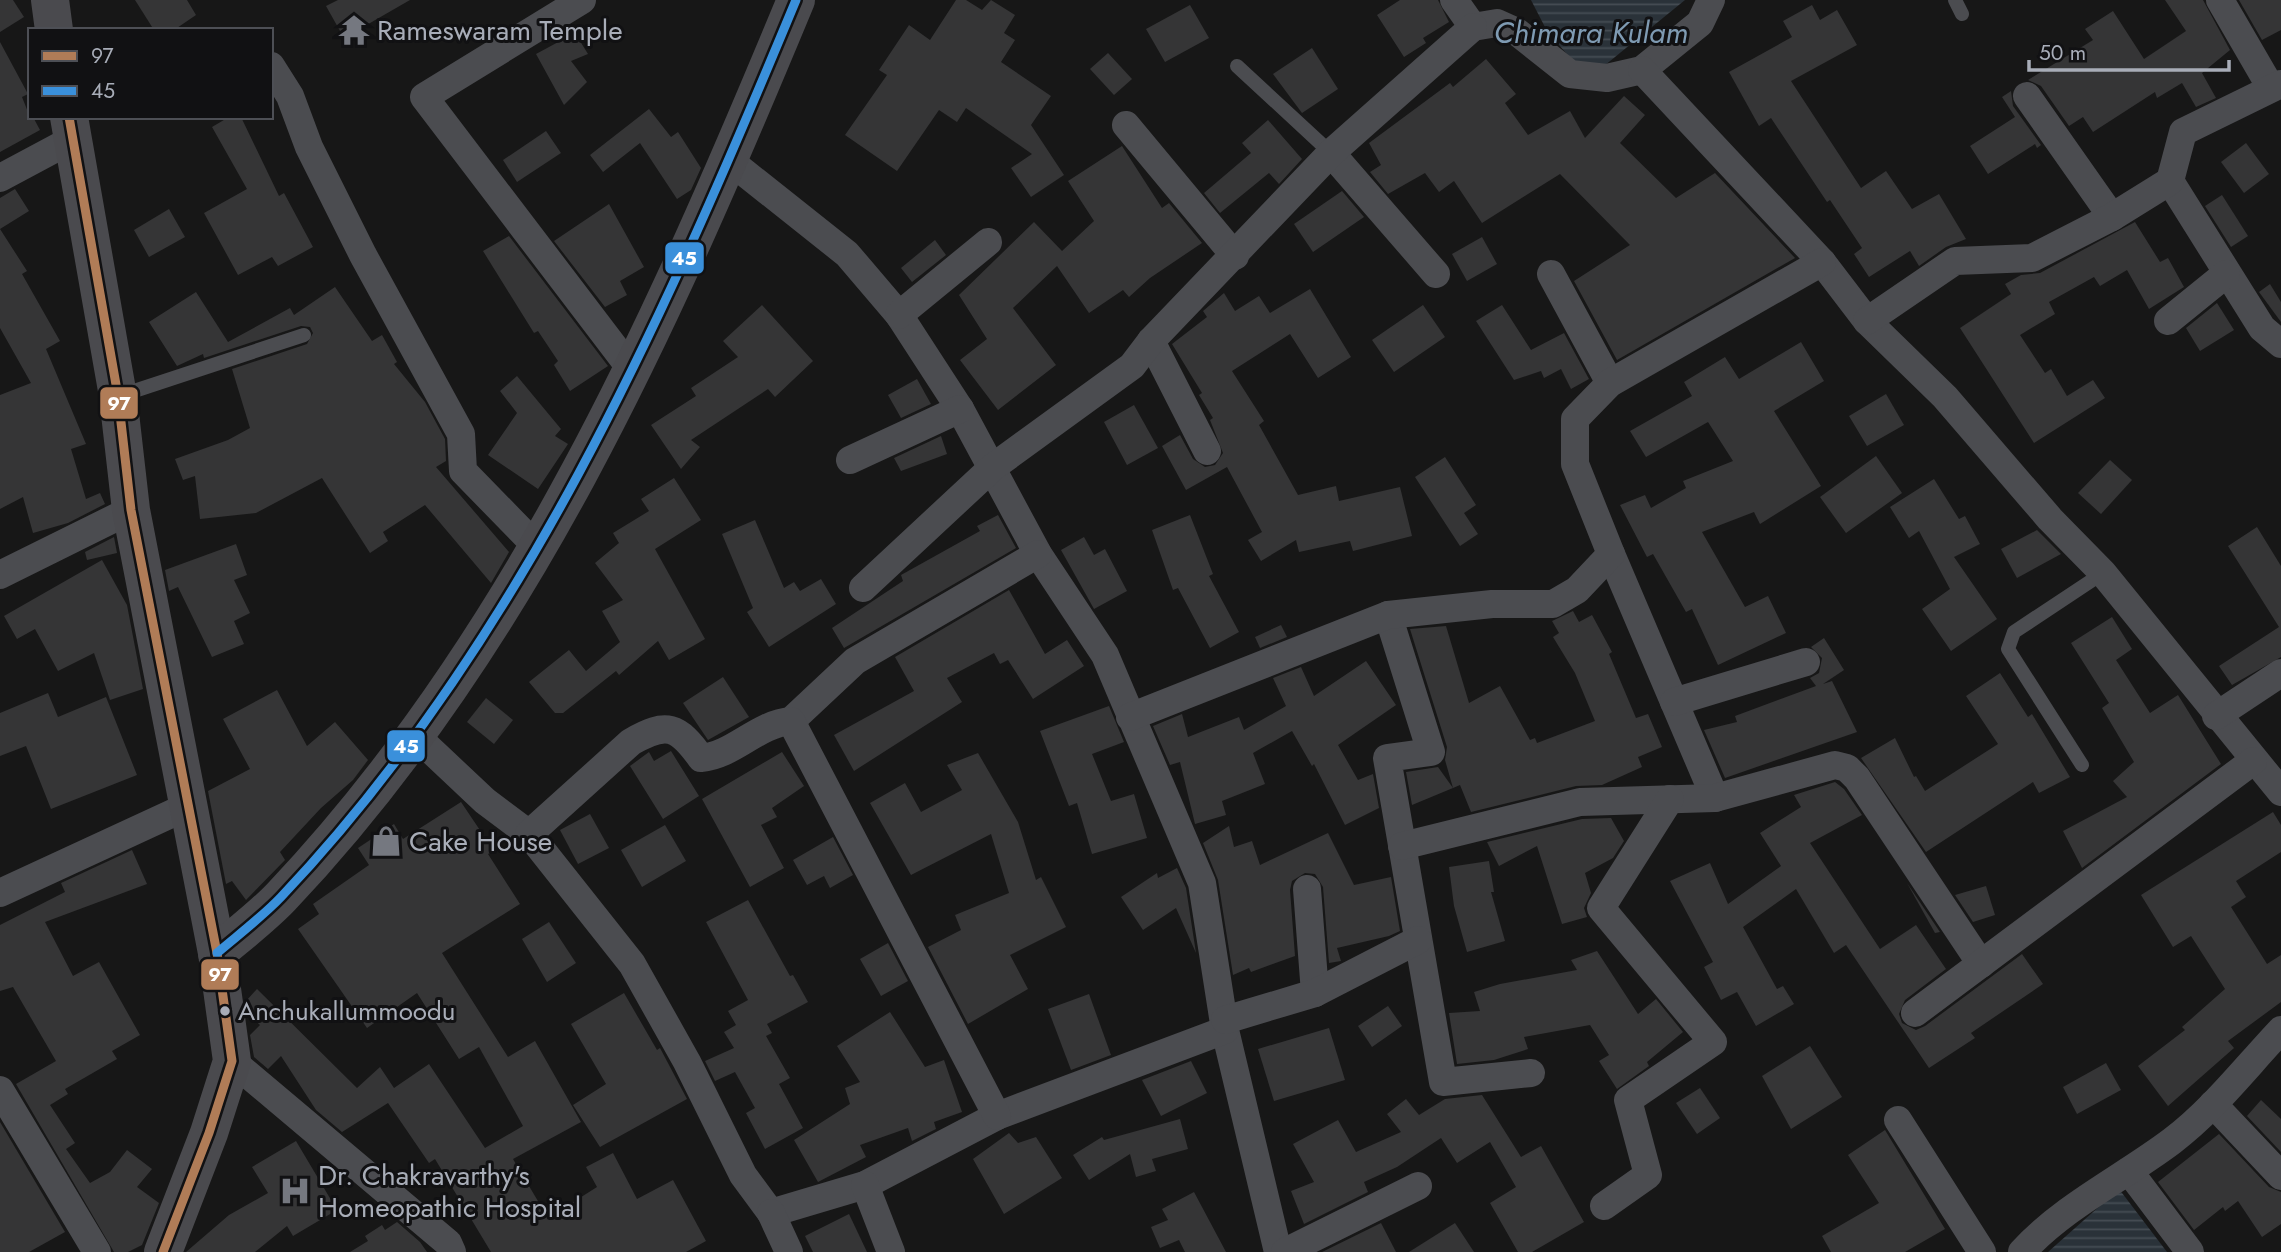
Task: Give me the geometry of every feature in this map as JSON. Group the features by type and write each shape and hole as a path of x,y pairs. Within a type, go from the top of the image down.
{"main road":[{"path":"50,0 54,28"},
{"path":"217,953 280,898 417,737 539,549 631,369 730,161 796,0"},
{"path":"71,128 118,396 131,510 186,807 217,953 232,1061 209,1133 165,1250"}],"street":[{"path":"582,0 424,97 631,369"},
{"path":"1454,0 1473,27"},
{"path":"863,588 993,467 1132,366 1151,341 1331,153 1473,27 1497,23 1517,32 1570,74 1607,78 1642,70 1700,23 1710,0"},
{"path":"1867,321 1955,261 2032,258 2112,217 2170,181 2183,132 2276,86 2220,0"},
{"path":"273,69 290,96 309,146 363,255 461,434 463,471 539,549"},
{"path":"1642,70 1822,261 1867,321 1945,397 2050,519 2103,573 2216,716 2281,792"},
{"path":"2027,96 2112,217"},
{"path":"1126,125 1235,256"},
{"path":"0,178 71,128"},
{"path":"1331,153 1436,274"},
{"path":"730,161 847,254 899,315 960,409 1038,554 1105,655 1202,883 1225,1025 1278,1252"},
{"path":"2170,181 2262,328 2281,344"},
{"path":"899,315 988,242"},
{"path":"1715,798 1575,464 1575,419 1610,383 1822,261"},
{"path":"1551,274 1610,383"},
{"path":"2168,321 2226,274"},
{"path":"1151,341 1207,451"},
{"path":"850,460 960,409"},
{"path":"0,576 131,510"},
{"path":"529,834 631,741 648,732 668,729 684,733 701,758 715,757 765,727 791,721 855,661 1038,554"},
{"path":"1130,717 1388,615 1492,604 1553,604 1577,590 1611,554"},
{"path":"1388,615 1431,752 1387,758 1443,1082 1531,1073"},
{"path":"1674,702 1806,662"},
{"path":"2216,716 2281,673"},
{"path":"791,721 997,1116"},
{"path":"417,737 485,801 529,834 632,964 687,1062 743,1175 771,1213 789,1252"},
{"path":"1915,1013 2253,761"},
{"path":"1402,846 1580,803 1715,798 1835,765 1847,768 1857,778 1981,964"},
{"path":"1604,1206 1648,1175 1628,1100 1713,1042 1601,908 1670,799"},
{"path":"0,893 186,807"},
{"path":"1307,889 1315,993"},
{"path":"771,1213 864,1185 997,1116 1225,1025 1315,993 1418,940"},
{"path":"2022,1252 2045,1230 2174,1140 2275,1050"},
{"path":"232,1061 448,1243 452,1252"},
{"path":"0,1090 97,1252"},
{"path":"2213,1104 2281,1176"},
{"path":"1898,1120 1982,1252"},
{"path":"2129,1171 2190,1252"},
{"path":"864,1185 891,1252"},
{"path":"1285,1252 1418,1186"}],"lane":[{"path":"1955,0 1962,14"},
{"path":"1237,66 1331,153"},
{"path":"118,396 304,335"},
{"path":"2082,765 2008,649 2014,632 2103,573"}],"water":[{"name":"Chimara Kulam","path":"1531,0 1685,0 1599,70 1572,60 1547,31"},
{"path":"2119,1189 2167,1252 2048,1252"}],"building":[{"path":"0,0 13,0 24,17 0,32"},
{"path":"135,0 187,0 196,15 177,28 153,28"},
{"path":"338,0 410,0 344,38 326,6"},
{"path":"956,0 966,0 982,10 991,0 1015,15 1004,33 1015,40 1001,62 1051,96 1031,125 1064,175 1031,197 1011,168 1032,154 966,108 957,122 939,110 897,171 845,135 887,75 879,70 909,25 930,40"},
{"path":"1400,0 1438,0 1449,22 1423,38 1426,43 1404,57 1377,15"},
{"path":"2165,0 2203,0 2230,50 2202,73 2216,98 2196,107 2182,83 2157,98 2155,92 2093,132 2083,117 2069,126 2041,86 2028,80 2093,40 2085,29 2113,11 2144,59 2186,31"},
{"path":"2239,0 2281,0 2281,30 2262,40"},
{"path":"1190,5 1209,38 1165,62 1146,29"},
{"path":"1812,5 1820,20 1837,10 1857,45 1791,81 1861,188 1886,171 1912,209 1939,194 1966,239 1946,247 1919,266 1910,251 1869,277 1854,254 1862,248 1830,200 1827,202 1771,118 1759,126 1729,72 1792,37 1783,21"},
{"path":"575,33 588,54 571,61 587,82 564,105 536,54"},
{"path":"0,42 28,94 22,97 28,119 34,119 40,130 0,152"},
{"path":"1312,48 1338,89 1302,113 1273,74"},
{"path":"1108,53 1132,79 1114,95 1090,69"},
{"path":"1486,59 1516,94 1505,103 1528,135 1570,111 1585,138 1624,96 1645,115 1620,143 1676,198 1715,173 1795,258 1617,360 1574,281 1630,245 1560,174 1482,223 1454,181 1439,192 1425,173 1388,194 1370,172 1381,165 1369,143 1450,83 1453,87"},
{"path":"2011,91 2013,106 2041,145 2037,148 2035,144 1988,174 1970,146 2015,117 2002,97"},
{"path":"649,109 671,137 678,132 701,168 691,190 677,199 640,143 603,172 590,155"},
{"path":"226,119 242,119 279,196 284,193 313,247 278,266 272,257 238,275 204,213 247,189 212,127"},
{"path":"1268,120 1302,159 1279,184 1269,173 1220,213 1204,193 1251,153 1242,143"},
{"path":"546,131 561,153 517,182 503,160"},
{"path":"2246,143 2269,174 2244,193 2221,162"},
{"path":"1122,146 1162,208 1169,203 1202,243 1150,278 1129,297 1123,290 1089,313 1057,266 1013,308 1056,365 998,410 960,360 987,339 959,295 1034,222 1062,251 1094,221 1068,181"},
{"path":"15,189 29,211 0,229 0,198"},
{"path":"1342,191 1364,217 1313,252 1294,224"},
{"path":"2222,195 2248,236 2231,247 2205,206"},
{"path":"609,204 644,267 620,281 627,295 605,307 554,241"},
{"path":"169,209 185,237 149,257 134,230"},
{"path":"2135,222 2160,262 2168,258 2184,287 2149,309 2127,270 2100,286 2094,277 2049,302 2055,314 2020,335 2045,373 2051,369 2067,396 2093,380 2105,398 2034,443 1960,328 2011,294 2005,284 2021,275 2040,273"},
{"path":"0,229 27,271 22,274 60,341 46,349 86,444 71,449 86,499 100,493 105,504 68,523 33,533 23,497 0,509 0,395 31,383 0,328"},
{"path":"509,236 608,366 570,391 554,365 558,361 538,331 534,333 483,251"},
{"path":"1482,237 1497,264 1467,281 1452,254"},
{"path":"935,240 946,255 912,282 901,268"},
{"path":"2270,284 2281,302 2281,322 2259,292"},
{"path":"335,287 372,341 382,335 397,362 394,364 425,402 445,439 446,461 436,467 509,552 491,583 425,505 383,532 388,541 370,553 322,478 256,513 200,519 195,476 183,480 175,459 228,440 250,428 232,369 307,344 313,333 310,327 301,326 204,358 203,354 177,366 149,322 196,292 228,342 290,308 294,315"},
{"path":"1310,289 1351,357 1318,378 1290,334 1232,371 1264,421 1259,425 1298,495 1336,486 1339,501 1400,487 1412,536 1353,551 1350,541 1299,552 1296,540 1261,561 1248,540 1262,532 1227,467 1186,490 1162,446 1180,435 1193,459 1205,467 1215,465 1223,453 1210,420 1213,418 1199,395 1202,393 1172,344 1207,317 1203,311 1224,293 1235,311 1259,296 1270,313"},
{"path":"2217,303 2234,330 2200,351 2186,328"},
{"path":"762,305 813,361 775,397 768,389 691,440 700,447 681,469 651,425 696,396 691,388 738,357 723,341"},
{"path":"1423,305 1445,337 1394,372 1372,340"},
{"path":"1502,305 1531,350 1564,333 1589,379 1571,389 1561,369 1544,378 1541,371 1514,380 1476,321"},
{"path":"1801,342 1824,381 1774,411 1821,486 1760,524 1754,512 1702,532 1745,607 1768,596 1786,633 1718,665 1692,609 1686,612 1653,554 1647,557 1620,505 1645,495 1651,508 1686,488 1683,481 1733,461 1708,422 1646,457 1630,431 1692,396 1684,382 1725,357 1739,379"},
{"path":"517,376 561,429 555,436 568,444 538,489 488,455 517,413 500,391"},
{"path":"917,379 931,404 901,418 888,395"},
{"path":"1886,394 1904,425 1867,446 1849,416"},
{"path":"1134,405 1158,448 1127,465 1104,422"},
{"path":"941,436 947,454 901,471 894,458"},
{"path":"1876,456 1902,493 1846,533 1820,497"},
{"path":"1445,457 1476,505 1464,513 1478,534 1460,546 1415,477"},
{"path":"2110,460 2132,480 2101,514 2078,493"},
{"path":"674,478 701,520 655,549 705,639 669,660 658,641 619,675 616,671 563,713 555,713 529,682 569,650 586,671 620,642 602,611 623,600 595,563 619,543 613,533 649,511 641,499"},
{"path":"1934,479 1959,519 1965,516 1980,544 1954,557 1997,619 1951,651 1922,609 1950,589 1919,531 1909,538 1890,507"},
{"path":"998,515 1016,548 844,648 832,628 903,581 901,575 980,531 977,526"},
{"path":"1190,515 1213,574 1209,576 1239,632 1210,648 1178,588 1173,590 1152,530"},
{"path":"755,520 784,588 794,582 800,591 821,579 836,604 769,647 747,612 753,608 722,534"},
{"path":"2257,527 2281,566 2281,657 2232,685 2219,666 2279,627 2228,546"},
{"path":"2037,530 2061,554 2017,578 2001,549"},
{"path":"114,537 117,553 87,560 85,552"},
{"path":"1084,537 1094,555 1105,549 1127,591 1094,609 1061,550"},
{"path":"236,544 247,575 234,580 250,613 234,621 244,644 212,657 178,587 169,591 165,570"},
{"path":"102,560 127,605 143,689 110,700 94,653 58,671 35,629 17,639 4,616"},
{"path":"1009,590 1045,654 1067,640 1084,666 1033,699 1008,660 1000,664 994,653 947,678 962,702 854,771 834,735 914,691 895,657"},
{"path":"1573,611 1579,622 1592,615 1612,652 1609,654 1636,718 1648,714 1662,747 1638,757 1642,767 1602,785 1576,786 1471,812 1460,785 1453,788 1445,760 1447,747 1410,629 1446,626 1469,703 1500,686 1530,740 1535,738 1537,743 1595,721 1575,673 1553,637 1559,633 1552,621"},
{"path":"2112,617 2132,649 2116,660 2150,713 2178,695 2221,764 2082,868 2063,831 2127,797 2113,781 2134,762 2102,708 2109,703 2071,643"},
{"path":"1281,625 1287,637 1260,648 1255,637"},
{"path":"1824,638 1844,670 1823,684 1832,681 1857,732 1725,778 1704,730 1737,722 1735,716 1816,686 1810,678 1819,673 1822,658 1811,647"},
{"path":"1366,661 1396,705 1338,745 1358,780 1373,774 1379,808 1345,825 1314,764 1312,766 1292,731 1253,753 1265,784 1222,801 1226,815 1195,824 1180,762 1170,765 1153,726 1182,714 1188,737 1239,717 1244,730 1286,706 1273,678 1301,667 1314,696"},
{"path":"2000,673 2028,717 2032,714 2070,777 2039,793 2033,782 1926,852 1861,758 1895,738 1914,777 1916,776 1925,791 1998,744 1966,696"},
{"path":"723,677 749,717 708,740 683,703"},
{"path":"277,690 307,746 335,722 368,760 353,780 321,808 280,852 285,860 246,900 232,881 226,884 208,791 250,769 223,719"},
{"path":"48,693 58,717 106,697 137,775 51,809 26,746 0,756 0,713"},
{"path":"486,698 513,720 494,744 467,722"},
{"path":"1109,706 1124,742 1092,754 1111,801 1134,794 1147,838 1092,854 1077,803 1069,806 1040,731"},
{"path":"671,751 699,796 663,819 630,766 649,752 654,761"},
{"path":"782,752 804,786 772,808 777,817 761,825 784,868 750,887 702,799"},
{"path":"978,753 1018,822 1036,880 1041,877 1066,927 1010,955 1028,989 968,1024 928,947 961,930 955,915 1009,893 991,834 911,875 870,803 905,783 921,812 962,790 947,765"},
{"path":"1438,767 1453,788 1412,805 1406,772"},
{"path":"1835,782 1844,789 1862,815 1810,843 1880,949 1916,925 1946,969 1905,1000 1899,1014 1902,1023 1916,1030 1925,1026 2022,954 2043,984 1971,1033 1975,1038 1929,1068 1846,945 1834,953 1796,889 1743,927 1777,989 1783,986 1794,1004 1756,1026 1737,992 1721,1000 1704,967 1713,962 1670,881 1710,863 1728,904 1781,866 1760,833 1801,807 1794,795"},
{"path":"461,802 494,851 488,854 520,904 442,953 508,1057 535,1041 581,1122 513,1159 548,1218 597,1187 586,1167 613,1153 637,1199 673,1180 706,1241 686,1252 491,1252 435,1159 429,1163 388,1103 342,1132 316,1110 281,1056 268,1069 254,1057 250,1035 260,1025 247,1013 246,1001 257,989 357,1088 380,1067 394,1088 429,1064 485,1148 523,1126 479,1047 459,1059 417,993 367,1028 298,929 319,914 313,904 369,865 358,848 394,824 403,839"},
{"path":"2273,812 2281,825 2281,852 2236,881 2246,897 2231,907 2267,964 2281,955 2281,1002 2228,1041 2234,1048 2168,1106 2138,1066 2185,1030 2182,1027 2225,989 2191,936 2173,947 2141,895"},
{"path":"590,814 609,848 578,864 560,830"},
{"path":"1611,818 1624,841 1613,858 1585,873 1591,893 1584,908 1587,917 1562,924 1537,846 1499,866 1487,842 1582,819"},
{"path":"665,825 686,861 642,887 621,850"},
{"path":"1229,826 1234,847 1252,841 1260,865 1328,833 1354,885 1391,877 1400,931 1337,948 1341,961 1329,963 1323,887 1315,874 1305,873 1292,881 1290,890 1295,956 1251,972 1249,968 1233,975 1218,880 1203,843"},
{"path":"833,837 853,875 830,888 824,876 807,885 793,860"},
{"path":"132,850 147,884 45,922 73,976 99,962 140,1035 112,1051 117,1059 65,1089 68,1094 50,1105 75,1143 66,1149 90,1183 110,1172 127,1150 152,1169 137,1187 159,1203 142,1245 128,1252 114,1252 16,1084 56,1061 13,987 0,991 0,925 65,892 61,883"},
{"path":"1489,861 1494,892 1491,892 1505,941 1467,952 1454,906 1449,867"},
{"path":"1177,868 1186,888 1196,953 1176,908 1143,930 1121,897 1157,873 1158,878"},
{"path":"1907,883 1940,932 1935,933"},
{"path":"1986,886 1995,915 1973,922 1955,895"},
{"path":"748,900 790,976 793,975 808,1002 767,1024 772,1033 766,1036 790,1078 779,1084 803,1128 765,1149 746,1113 755,1108 735,1072 715,1081 705,1061 734,1048 724,1032 736,1025 728,1011 748,1000 706,922"},
{"path":"549,922 576,963 547,982 522,939"},
{"path":"888,943 908,981 881,996 860,959"},
{"path":"1597,951 1638,1014 1656,999 1683,1032 1647,1062 1649,1066 1617,1089 1599,1061 1609,1055 1590,1025 1524,1037 1528,1049 1494,1060 1457,1064 1449,1013 1480,1011 1474,992 1500,984 1577,970 1571,960"},
{"path":"624,993 657,1050 660,1048 687,1099 600,1147 573,1105 606,1084 571,1024"},
{"path":"1089,994 1111,1055 1071,1070 1048,1009"},
{"path":"1388,1006 1402,1026 1372,1047 1358,1026"},
{"path":"890,1012 925,1067 944,1060 962,1112 934,1122 936,1129 912,1141 908,1128 860,1145 866,1157 818,1182 794,1140 850,1104 845,1088 860,1082 837,1046"},
{"path":"1329,1028 1345,1080 1274,1101 1258,1049"},
{"path":"1810,1046 1842,1097 1791,1129 1762,1076"},
{"path":"1191,1061 1207,1093 1161,1116 1142,1080"},
{"path":"2106,1063 2121,1090 2077,1114 2063,1087"},
{"path":"1700,1088 1720,1118 1697,1134 1676,1103"},
{"path":"1482,1095 1521,1157 1541,1146 1584,1222 1532,1252 1518,1252 1490,1203 1516,1187 1490,1142 1457,1163 1441,1138 1397,1167 1364,1182 1368,1192 1304,1224 1291,1191 1314,1182 1293,1144 1338,1120 1356,1152 1401,1132 1387,1114 1406,1099 1419,1115 1445,1099"},
{"path":"2261,1100 2281,1119 2281,1152 2247,1116"},
{"path":"1180,1119 1188,1149 1152,1159 1156,1171 1136,1177 1130,1154 1089,1180 1073,1155 1102,1137 1104,1140"},
{"path":"0,1122 65,1232 29,1252 0,1252"},
{"path":"1885,1130 1945,1229 1905,1252 1831,1252 1822,1236 1879,1203 1848,1155"},
{"path":"1009,1133 1018,1143 1036,1137 1062,1178 1004,1214 973,1159"},
{"path":"2219,1134 2269,1187 2281,1192 2281,1224 2262,1237 2238,1201 2225,1211 2223,1207 2194,1230 2158,1182"},
{"path":"296,1141 337,1210 293,1236 287,1226 255,1252 186,1252 229,1215 268,1193 252,1167"},
{"path":"1194,1192 1226,1252 1185,1252 1179,1240 1160,1248 1151,1227 1168,1220 1162,1209"},
{"path":"849,1214 867,1252 813,1252 805,1236"},
{"path":"397,1222 420,1242 427,1252 350,1252 368,1241 365,1236 382,1225 385,1230"},
{"path":"1381,1223 1396,1252 1322,1252"},
{"path":"1455,1223 1474,1252 1409,1252"}],"transit line":[{"name":"45","path":"217,953 281,897 367,799 444,695 515,586 579,473 638,357 694,239 796,0"},
{"name":"97","path":"69,119 118,396 131,510 217,953 232,1061 209,1133 163,1252"}],"place":[{"name":"Rameswaram Temple","path":"354,30"},
{"name":"Cake House","path":"386,841"},
{"name":"Anchukallummoodu","path":"225,1011"},
{"name":"Dr. Chakravarthy's Homeopathic Hospital","path":"295,1191"}]}
